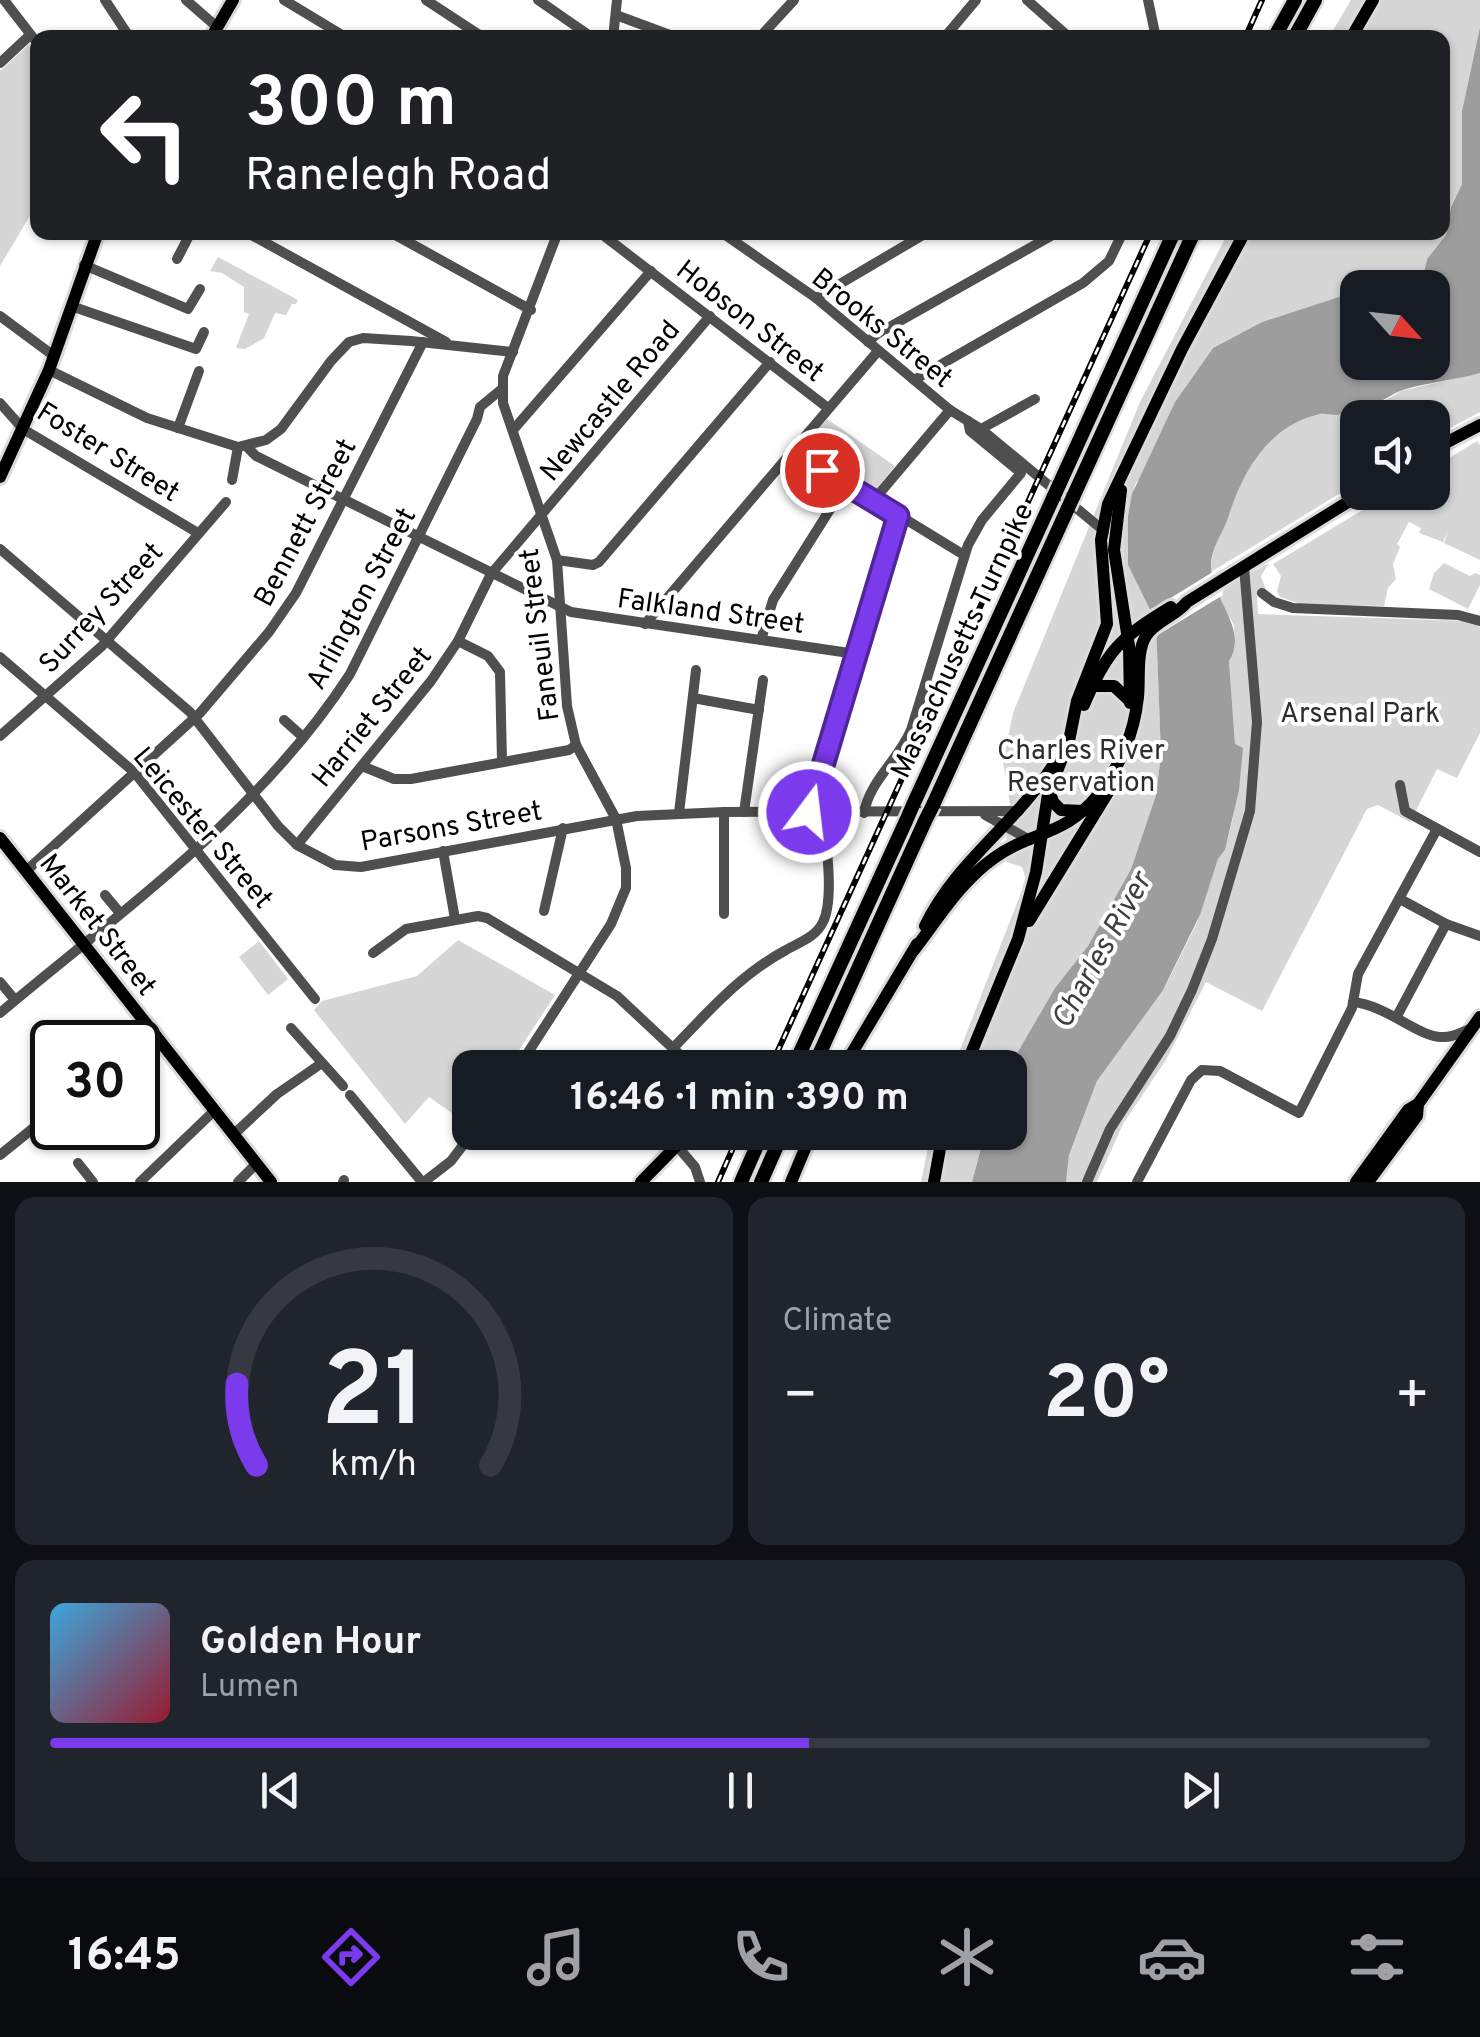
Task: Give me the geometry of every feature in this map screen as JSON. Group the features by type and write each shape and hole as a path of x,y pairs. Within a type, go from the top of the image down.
{"highway":[{"path":"1278,30 1295,0"},
{"path":"1298,30 1315,0"},
{"name":"Massachusetts Turnpike","path":"801,1050 1170,240"},
{"name":"Massachusetts Turnpike","path":"820,1050 1190,240"},
{"path":"741,1182 756,1150"},
{"path":"761,1182 775,1150"}],"main road":[{"path":"215,30 233,0"},
{"path":"1356,30 1373,0"},
{"path":"0,475 52,363 95,240"},
{"path":"854,1050 947,886 1020,811 1069,741 1075,706 1108,618 1102,528 1112,494 1241,240"},
{"path":"1450,441 1480,425"},
{"path":"914,950 979,870 1004,851 1067,826 1083,812 1128,748 1127,634 1114,550 1118,505 1136,445"},
{"path":"972,1050 1018,939 1034,885 1035,838 1049,789 1109,655 1127,634 1179,612 1187,602 1340,507"},
{"path":"1018,939 1106,797 1128,748 1138,698 1142,646 1150,625"},
{"path":"1092,686 1114,686 1130,700"},
{"path":"1049,789 1061,810 1083,812"},
{"name":"Market Street","path":"0,838 143,1020"},
{"path":"1356,1182 1476,1023"},
{"name":"Market Street","path":"160,1042 270,1182"},
{"path":"1368,1182 1417,1116 1418,1104"},
{"path":"641,1182 676,1150"},
{"path":"791,1182 804,1150"},
{"path":"934,1182 940,1150"}],"street":[{"path":"4,0 30,35"},
{"path":"105,0 125,30"},
{"path":"186,0 212,30"},
{"path":"284,0 334,30"},
{"path":"426,0 472,30"},
{"path":"538,0 581,30"},
{"path":"614,30 617,0"},
{"path":"767,30 794,0"},
{"path":"951,30 976,0"},
{"path":"1027,0 1061,30"},
{"path":"1148,0 1154,30"},
{"path":"616,14 657,30"},
{"path":"778,30 783,15"},
{"path":"0,63 30,43"},
{"path":"176,258 186,240"},
{"path":"261,240 452,345"},
{"path":"404,240 531,310"},
{"name":"Faneuil Street","path":"530,1050 611,924 626,888 624,851 616,818 576,746 567,706 557,560 503,402 504,376 556,240"},
{"name":"Hobson Street","path":"609,240 828,408"},
{"name":"Brooks Street","path":"733,240 816,298 950,410 981,429 1102,528 1114,550"},
{"path":"816,298 914,240"},
{"path":"644,624 828,408 873,347 877,334 1044,240"},
{"path":"914,380 1100,271 1119,240"},
{"path":"84,265 188,308 200,289"},
{"path":"513,430 651,271"},
{"path":"71,306 196,349 204,332"},
{"name":"Falkland Street","path":"0,316 52,363 134,413 242,447 561,608 644,624 856,654"},
{"name":"Newcastle Road","path":"543,514 710,316"},
{"path":"232,480 242,447 266,440 292,419 330,361 349,342 364,338 512,352"},
{"name":"Bennett Street","path":"26,871 194,718 287,607 423,342"},
{"path":"557,560 592,565 600,562 770,362"},
{"path":"178,428 198,371"},
{"name":"Arlington Street","path":"0,1012 254,796 302,737 350,674 480,407 503,388"},
{"path":"981,429 1035,399"},
{"path":"477,419 503,402"},
{"name":"Foster Street","path":"0,403 23,429 198,533"},
{"path":"873,501 950,410"},
{"name":"Brooks Street","path":"964,555 980,523 1022,473 970,431 968,421"},
{"path":"792,450 964,555 911,730 898,755 872,788 864,813"},
{"path":"761,640 773,600 846,484"},
{"name":"Surrey Street","path":"0,736 106,640 226,502"},
{"name":"Harriet Street","path":"297,845 431,681 458,641 491,574 543,514"},
{"path":"809,812 898,516"},
{"name":"Parsons Street","path":"0,549 194,718 297,845 335,865 361,867 616,818 679,813 1020,811"},
{"path":"1086,1182 1110,1129 1170,1036 1199,975 1250,811 1257,722 1244,567"},
{"path":"1262,593 1293,608 1458,615 1480,622"},
{"path":"458,641 488,656 500,672 502,762"},
{"name":"Leicester Street","path":"0,657 134,772 315,999"},
{"path":"679,813 696,670"},
{"path":"744,812 763,680"},
{"path":"692,698 759,710"},
{"path":"284,720 302,737"},
{"path":"362,766 394,779 411,779 576,746"},
{"path":"1400,785 1405,811 1480,852"},
{"path":"724,812 724,914"},
{"path":"674,1047 754,969 810,937 820,927 828,906 824,812"},
{"name":"Parsons Street","path":"979,814 1035,838"},
{"path":"544,910 563,828"},
{"path":"1137,1182 1154,1145 1199,1071 1220,1072 1299,1112 1353,1002 1358,974 1437,829"},
{"path":"443,851 455,920"},
{"path":"106,895 120,912"},
{"path":"1400,899 1446,924 1480,936"},
{"path":"373,953 406,929 487,918 617,996 677,1050"},
{"path":"1398,1016 1446,924"},
{"path":"0,982 15,1000"},
{"path":"1353,1002 1398,1016 1433,1036 1448,1037 1476,1023"},
{"path":"291,1028 423,1182 459,1150"},
{"path":"1433,1036 1442,1050 1444,1067"},
{"path":"234,1135 277,1094 322,1063"},
{"path":"140,1182 214,1111"},
{"path":"0,1154 30,1130"},
{"path":"680,1150 693,1165 700,1182"},
{"path":"78,1163 94,1182"},
{"path":"238,1182 256,1164"}],"green space":[{"name":"Charles River Reservation","path":"1351,0 1480,0 1480,27 1462,111 1462,184 1450,212 1450,30 1333,30"},
{"path":"29,44 30,216 0,266 0,71"},
{"name":"Charles River Reservation","path":"1224,240 1442,240 1427,259 1424,270 1340,270 1340,297 1262,322 1213,348 1175,402 1135,485 1128,516 1128,565 1156,622 1161,755 1156,795 1131,869 1088,946 1055,988 1019,1050 960,1050 1026,880 1022,867 1004,861 1010,804 1003,762 1013,713 1140,402"},
{"path":"218,257 298,300 286,315 275,313 264,338 245,349 236,348 249,314 244,312 244,287 222,273 210,271"},
{"path":"1480,373 1480,412 1450,428 1450,400 1385,400 1401,391"},
{"path":"1340,414 1340,493 1211,572 1215,549 1242,480 1261,451 1273,438 1303,419"},
{"path":"827,419 895,466 873,493 800,449"},
{"path":"1477,441 1480,445 1480,560 1444,543 1448,531 1443,542 1419,533 1421,528 1409,522 1397,544 1400,547 1393,564 1396,579 1388,588 1384,606 1303,605 1280,597 1277,591 1281,576 1273,564 1363,510 1450,510 1450,458"},
{"name":"Arsenal Park","path":"1269,563 1261,576 1266,590 1257,597 1258,614 1469,621 1480,627 1480,733 1457,778 1437,769 1410,822 1378,805 1367,809 1262,1011 1206,982 1166,1060 1123,1124 1097,1182 1066,1182 1069,1155 1097,1081 1168,981 1197,923 1218,859 1225,850 1233,818 1235,744 1229,660 1235,647 1234,625 1218,597 1228,585"},
{"path":"1444,563 1470,576 1480,575 1480,585 1468,609 1429,589 1434,573"},
{"path":"458,940 555,995 519,1050 452,1050 452,1113 429,1097 405,1124 314,1010 322,1001 417,976"},
{"path":"259,941 288,979 268,995 239,957"},
{"path":"928,1150 980,1150 972,1182 921,1182"}],"water":[{"path":"1480,27 1480,373 1450,379 1450,270 1424,270 1427,259 1442,240 1450,240 1451,207 1462,184 1462,111"},
{"name":"Charles River","path":"1340,297 1340,380 1448,380 1406,389 1383,400 1340,400 1340,414 1320,414 1286,428 1250,468 1211,561 1213,580 1235,638 1229,661 1235,744 1243,748 1239,790 1225,850 1218,859 1200,915 1163,990 1097,1081 1069,1155 1066,1182 972,1182 980,1150 1027,1150 1027,1050 1019,1050 1055,988 1088,946 1131,869 1156,795 1161,755 1156,622 1128,565 1132,494 1175,402 1213,348 1262,322"}],"pier":[{"path":"1216,570 1223,595 1156,636 1148,612"}],"railway":[{"path":"1249,30 1262,0"},
{"path":"778,1050 1147,240"},
{"path":"718,1182 732,1150"}],"route":[{"path":"809,812 898,516 822,470"}]}
